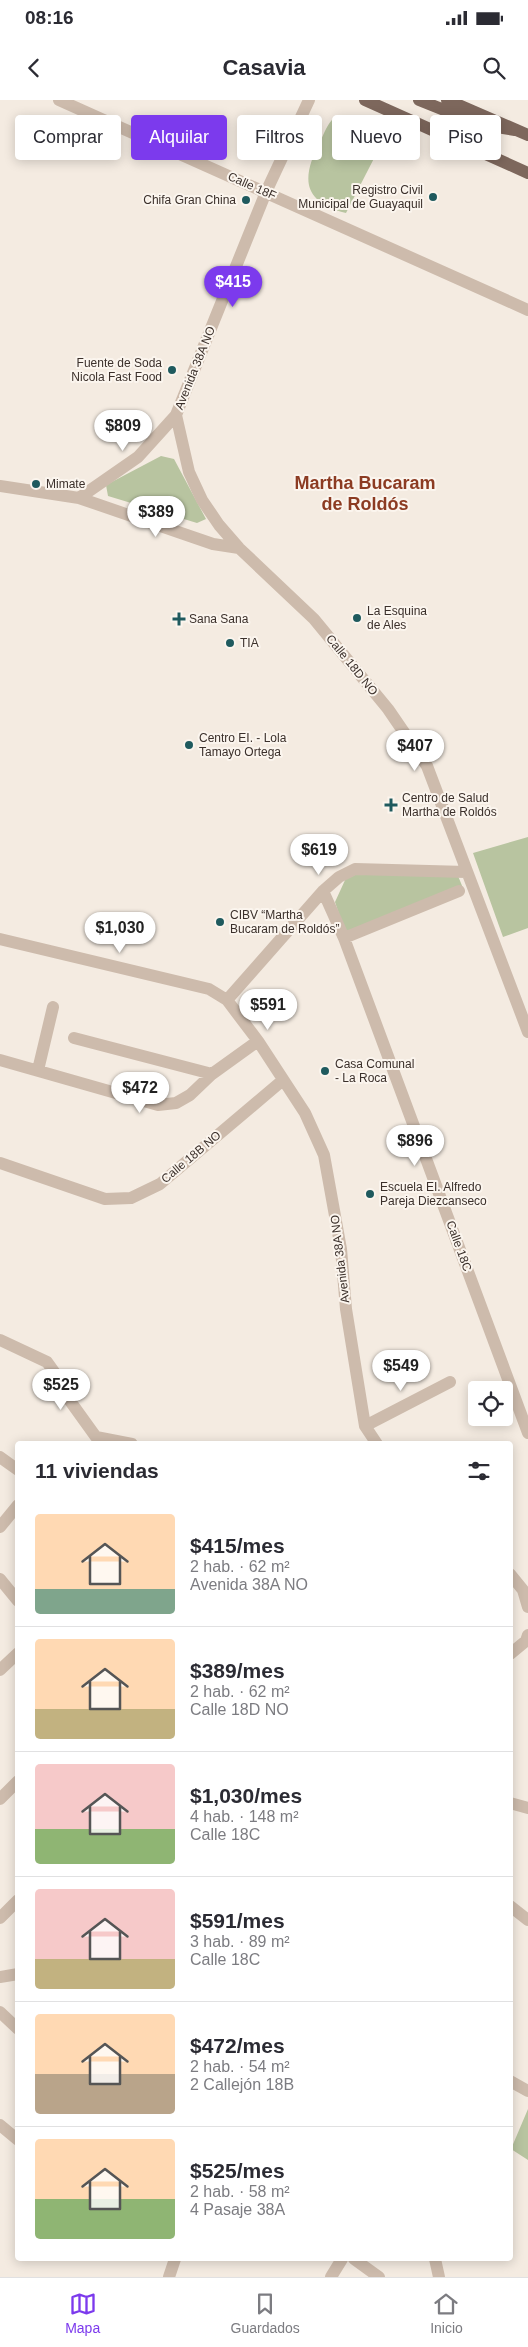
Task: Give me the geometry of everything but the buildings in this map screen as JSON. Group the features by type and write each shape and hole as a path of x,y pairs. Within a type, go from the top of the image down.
{"main road":[{"path":"366,100 528,173"},
{"path":"419,100 479,124 514,130"},
{"path":"447,100 528,136"}],"street":[{"name":"Calle 18F","path":"59,100 528,310"},
{"name":"Avenida 38A NO","path":"79,498 138,457 176,415 266,192 308,100"},
{"name":"Avenida 38A NO","path":"176,415 189,472 202,500 219,526 239,548"},
{"path":"0,486 79,498 213,544 239,548"},
{"name":"Calle 18D NO","path":"239,548 314,619 406,733 427,766 452,826 466,872 528,1032"},
{"path":"227,1000 323,891 339,877 355,869 466,872"},
{"name":"Calle 18C","path":"323,891 344,938 528,1433"},
{"path":"344,938 459,891"},
{"path":"0,939 209,989 227,1000 258,1041 283,1080"},
{"path":"38,1070 53,1007"},
{"path":"74,1038 212,1074"},
{"path":"0,1060 158,1105 176,1103 190,1095 212,1074 258,1041"},
{"name":"Avenida 38A NO","path":"283,1080 305,1113 324,1155 341,1249 346,1309 365,1426 375,1441"},
{"name":"Calle 18B NO","path":"0,1163 105,1199 131,1198 160,1184 283,1080"},
{"path":"0,1340 46,1362 57,1376 60,1387 96,1436 118,1441"},
{"path":"365,1426 450,1382"},
{"path":"0,1457 15,1468"},
{"path":"0,1527 15,1509"},
{"path":"513,1578 523,1590 528,1607"},
{"path":"0,1579 15,1593"},
{"path":"513,1652 526,1641 528,1635"},
{"path":"0,1670 15,1656"},
{"path":"0,1800 15,1784"},
{"path":"513,1804 528,1808"},
{"path":"0,1918 15,1903"},
{"path":"513,1908 528,1920"},
{"path":"0,1977 15,1974"},
{"path":"0,2012 15,2026"},
{"path":"513,2083 528,2091"},
{"path":"0,2125 15,2138"},
{"path":"169,2277 174,2261"},
{"path":"331,2277 341,2261"},
{"path":"357,2261 379,2277"},
{"path":"435,2261 439,2277"}],"green space":[{"path":"332,120 332,160 373,160 346,213 320,202 313,194 309,185 310,165 312,160 322,160 322,138"},
{"path":"161,456 174,459 206,519 197,523 108,496 106,485"},
{"path":"528,837 528,928 503,937 473,853"},
{"path":"352,873 458,876 463,888 346,935 335,902 346,878"},
{"path":"528,2109 528,2160 513,2150 513,2144"}],"place":[{"name":"Registro Civil Municipal de Guayaquil","path":"433,197"},
{"name":"Chifa Gran China","path":"246,200"},
{"name":"Fuente de Soda Nicola Fast Food","path":"172,370"},
{"name":"Mimate","path":"36,484"},
{"name":"La Esquina de Ales","path":"357,618"},
{"name":"Sana Sana","path":"179,619"},
{"name":"TIA","path":"230,643"},
{"name":"Centro EI. - Lola Tamayo Ortega","path":"189,745"},
{"name":"Centro de Salud Martha de Roldós","path":"391,805"},
{"name":"CIBV “Martha Bucaram de Roldós”","path":"220,922"},
{"name":"Casa Comunal - La Roca","path":"325,1071"},
{"name":"Escuela EI. Alfredo Pareja Diezcanseco","path":"370,1194"}],"district":[{"name":"Martha Bucaram de Roldós","path":"365,493"}]}
